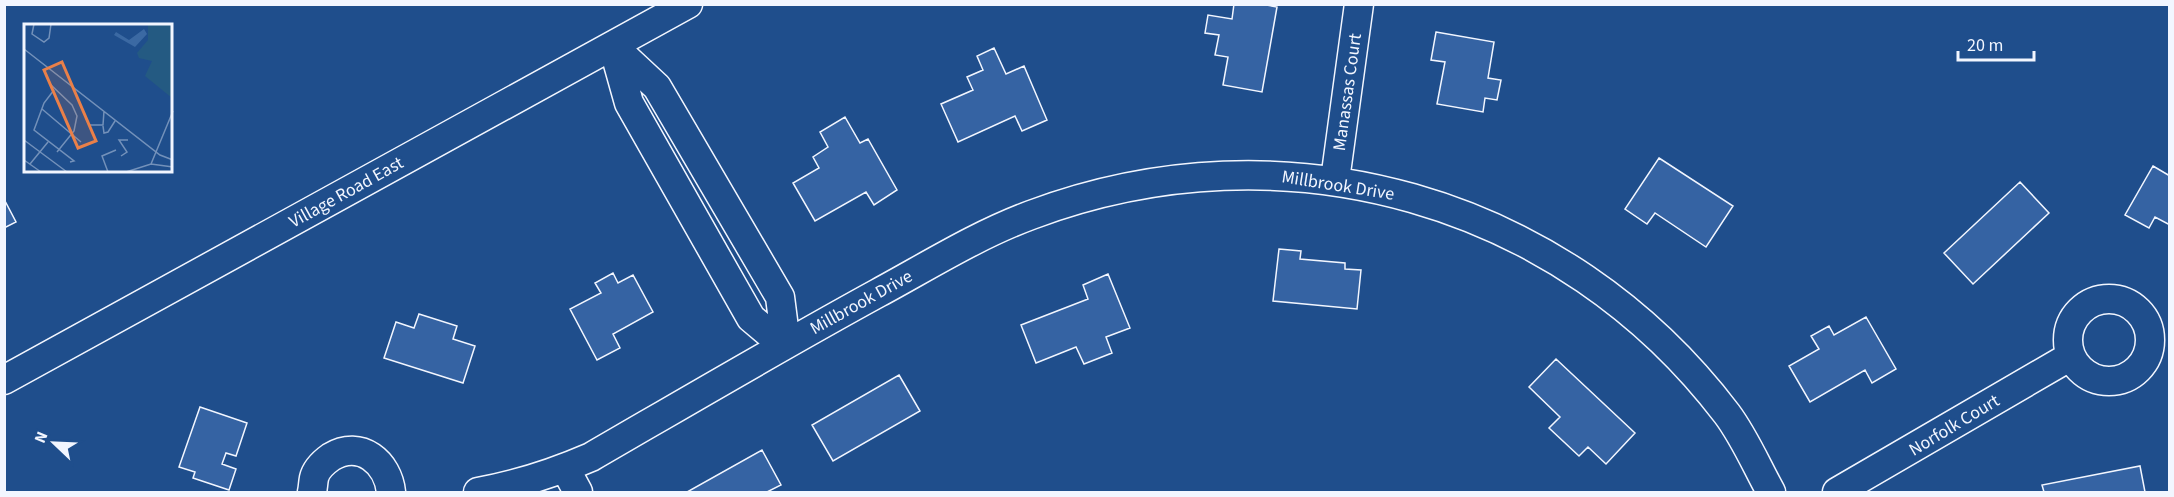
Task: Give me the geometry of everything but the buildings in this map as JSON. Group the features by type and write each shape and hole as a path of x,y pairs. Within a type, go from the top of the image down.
{"street":[{"name":"Village Road East","path":"4,380 688,4"},
{"name":"Manassas Court","path":"1335,180 1359,4"},
{"path":"613,46 629,103 751,318 784,345"},
{"name":"Millbrook Drive","path":"478,492 514,485 572,480 591,457 784,345 976,239 1029,215 1089,195 1150,182 1212,175 1275,174 1335,180 1399,193 1458,212 1516,238 1596,286 1645,325 1690,369 1730,418 1771,492"},
{"name":"Norfolk Court","path":"1837,492 2071,356"},
{"path":"312,492 314,478 325,461 336,454 350,451 362,452 375,458 386,472 391,492"}]}
